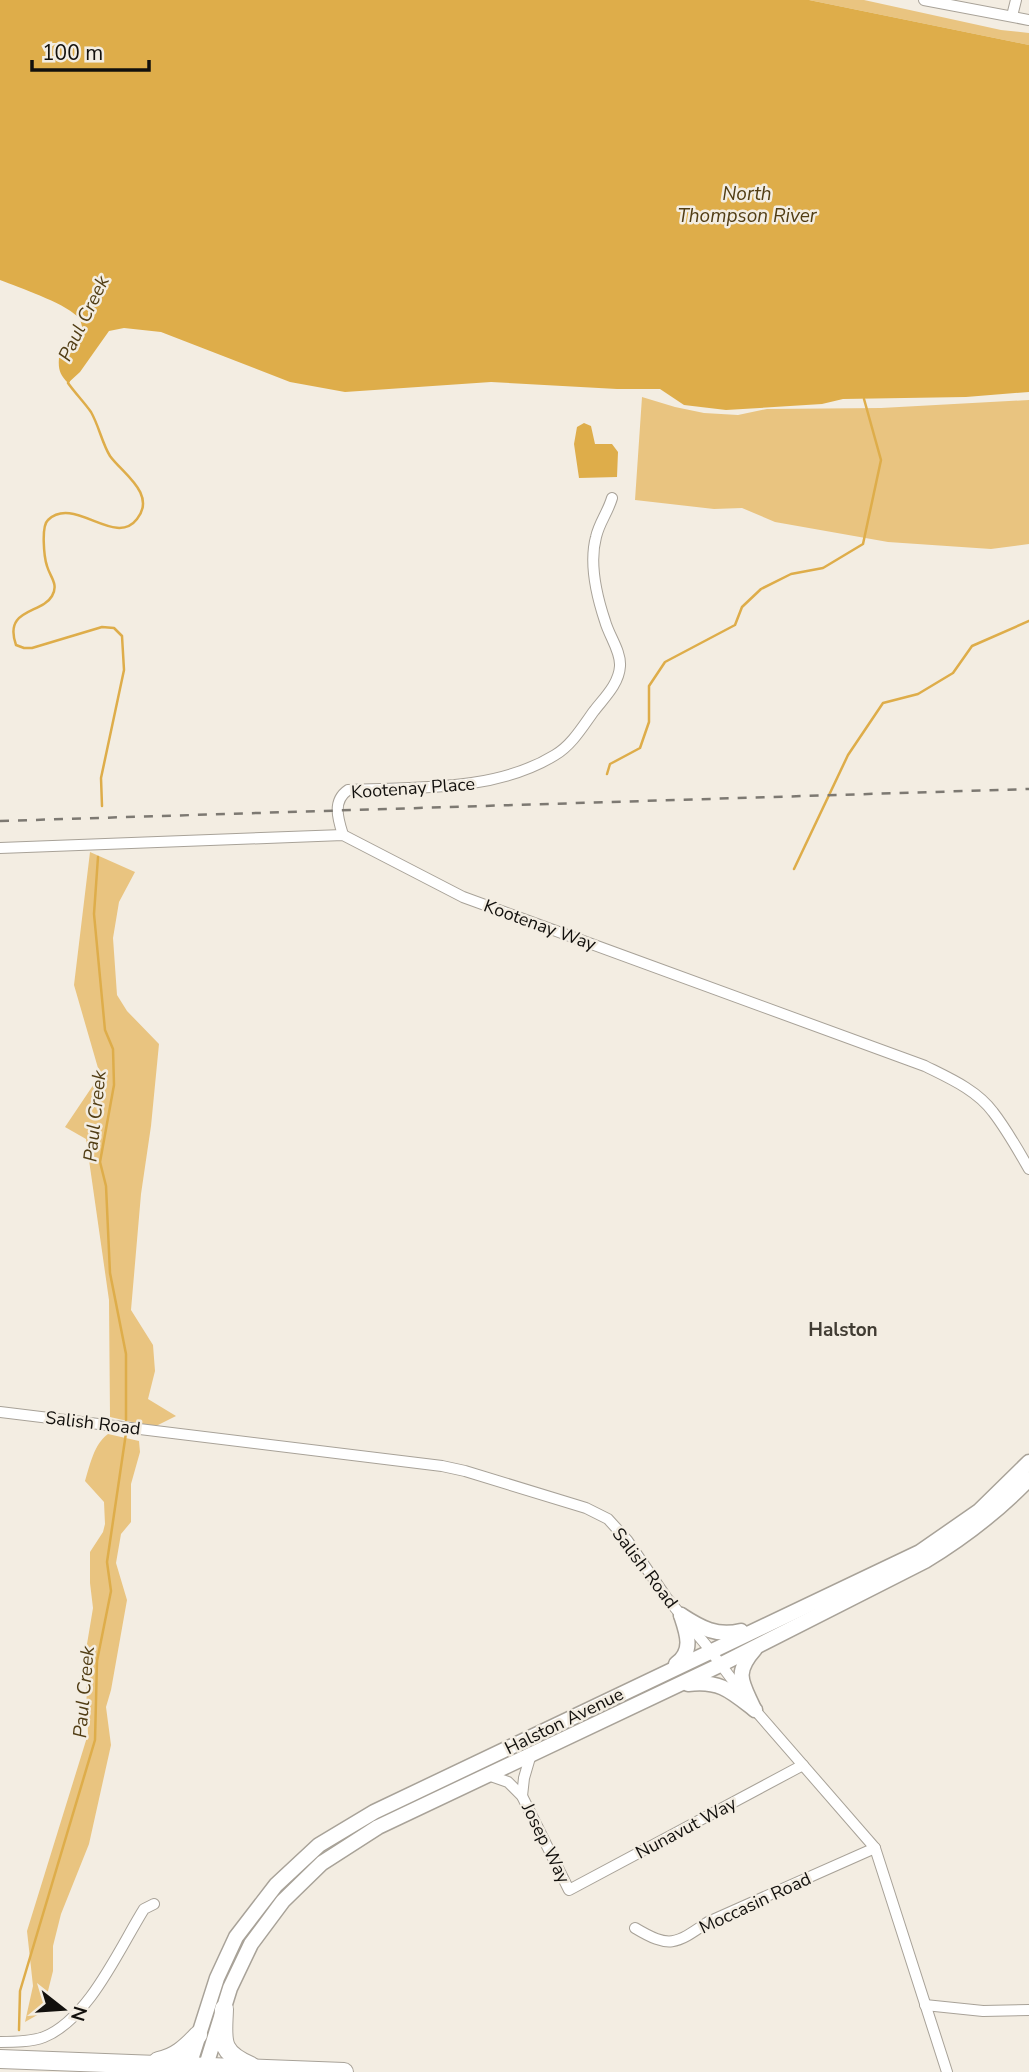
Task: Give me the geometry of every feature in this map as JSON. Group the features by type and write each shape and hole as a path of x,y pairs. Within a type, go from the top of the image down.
{"highway":[{"path":"224,2009 223,2042 226,2050 233,2058 260,2069"},
{"path":"140,2063 166,2059 180,2052 198,2035"},
{"path":"0,2059 140,2063 196,2069 344,2072"}],"main road":[{"name":"Halston Avenue","path":"196,2069 198,2035 217,1978 236,1937 276,1885 319,1845 374,1812 710,1650 884,1571 948,1535 979,1511 1029,1462"},
{"name":"Halston Avenue","path":"196,2069 224,2009 230,1989 265,1922 322,1863 378,1827 720,1665 890,1580 952,1545 986,1519 1029,1479"},
{"path":"681,1615 702,1629 718,1633 731,1633 764,1625"},
{"path":"664,1673 683,1659 687,1648 688,1636 681,1615"},
{"path":"755,1710 741,1678 741,1667 758,1646"},
{"path":"676,1685 713,1683 727,1689 755,1710"}],"street":[{"path":"923,0 1029,20"},
{"path":"1012,16 1016,0"},
{"name":"Kootenay Place","path":"342,835 337,803 348,790 484,782 556,755 576,735 618,680 619,657 605,621 595,563 595,539 609,511 612,498"},
{"name":"Kootenay Way","path":"0,848 342,835 463,897 925,1066 950,1078 975,1094 992,1111 1029,1169"},
{"name":"Salish Road","path":"0,1412 329,1451 465,1471 586,1508 607,1519 627,1539 681,1615 755,1710 875,1848 947,2072"},
{"name":"Josep Way","path":"522,1796 531,1754"},
{"name":"Nunavut Way","path":"569,1890 803,1765"},
{"name":"Josep Way","path":"488,1774 508,1782 522,1796 569,1890"},
{"name":"Moccasin Road","path":"635,1928 656,1940 669,1942 684,1938 708,1922 875,1848"},
{"path":"0,2042 43,2037 69,2022 94,1991 144,1909 154,1904"},
{"path":"925,2005 983,2011 1029,2010"}],"shaded area":[{"path":"809,0 864,0 1001,30 1029,33 1029,45"},
{"path":"642,397 704,413 738,415 767,409 881,408 1029,400 1029,544 991,549 888,542 775,522 742,508 714,509 635,500"},
{"path":"90,852 135,872 119,902 113,938 117,995 127,1011 159,1044 141,1194 131,1310 153,1345 155,1371 148,1399 176,1416 154,1427 110,1417 109,1300 86,1139 65,1127 100,1075 74,985"},
{"path":"108,1434 139,1441 140,1452 131,1484 131,1522 121,1534 116,1563 127,1600 106,1707 111,1745 89,1844 61,1914 53,1946 53,1971 47,1995 39,2014 25,2022 33,1986 27,1931 88,1734 85,1656 93,1608 90,1552 105,1524 104,1502 85,1481 96,1449"}],"water":[{"name":"North Thompson River","path":"0,0 809,0 1029,45 1029,392 966,397 843,399 822,404 726,410 684,405 660,389 491,382 345,392 290,382 161,332 124,328 109,331 80,372 68,383 60,372 59,358 71,353 79,344 82,331 79,318 51,301 0,280"},
{"path":"584,423 591,426 595,444 612,444 618,452 617,477 579,478 574,444 577,427"}],"waterway":[{"name":"Paul Creek","path":"69,380 68,383 91,412 110,456 136,485 143,501 142,510 137,519 128,526 117,528 70,513 58,514 48,520 44,528 44,549 54,592 47,602 19,618 13,633 16,645 24,648 102,627 114,628 122,636 124,670 101,778 102,806"},
{"path":"607,774 610,764 640,748 649,722 649,686 665,662 735,625 742,607 761,589 791,574 823,568 863,544 881,460 864,399"},
{"path":"794,869 848,755 883,703 918,694 953,673 972,646 1029,621"},
{"name":"Paul Creek","path":"98,857 94,914 105,1030 113,1049 114,1085 100,1162 106,1186 110,1273 126,1354 126,1420"},
{"name":"Paul Creek","path":"19,2030 20,1991 95,1740 97,1661 111,1591 107,1562 126,1433"}],"railway":[{"path":"0,821 1029,789"}],"district":[{"name":"Halston","path":"843,1329"}]}
